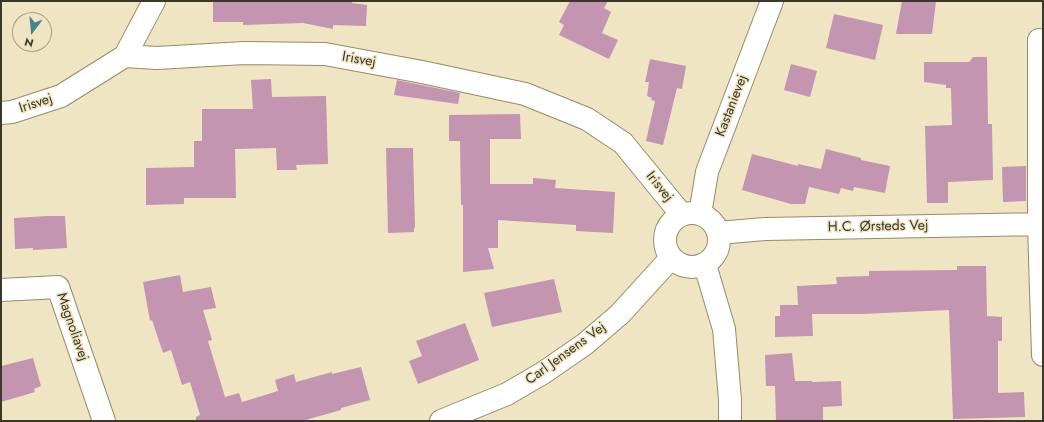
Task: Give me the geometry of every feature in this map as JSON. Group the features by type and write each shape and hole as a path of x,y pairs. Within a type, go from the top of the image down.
{"street":[{"path":"125,56 154,1"},
{"name":"Kastanievej","path":"691,214 772,1"},
{"path":"1039,40 1043,355"},
{"name":"Irisvej","path":"1,113 12,112 60,96 125,56 157,58 244,53 325,54 422,72 524,94 586,119 623,143 691,214"},
{"path":"691,214 712,221 718,233 720,242 718,251 713,259 705,265 697,268 679,264 671,258 667,251 665,243 669,226 674,220 691,214"},
{"name":"H.C. Ørsteds Vej","path":"718,233 765,229 1041,225"},
{"name":"Carl Jensens Vej","path":"441,421 507,394 543,374 585,344 620,314 671,258"},
{"path":"705,265 724,329 730,400 730,421"},
{"name":"Magnoliavej","path":"1,290 58,286 104,421"}],"building":[{"path":"213,1 352,1 352,3 367,5 366,26 333,25 333,29 303,23 243,25 243,22 213,22"},
{"path":"570,1 608,1 604,8 611,12 602,33 618,40 609,59 559,35 564,25 559,22"},
{"path":"902,1 936,1 932,34 896,34"},
{"path":"834,14 883,25 875,60 826,48"},
{"path":"973,57 987,57 988,124 992,124 993,180 948,182 948,203 927,203 925,126 952,125 951,88 946,88 946,85 924,82 924,62 969,62"},
{"path":"650,59 686,66 682,89 677,88 663,145 646,141 655,101 651,100 652,98 647,96 649,82 645,82"},
{"path":"791,64 817,71 810,97 784,90"},
{"path":"271,79 272,97 326,96 328,164 296,165 297,170 277,170 276,148 235,149 236,198 184,198 184,204 146,205 146,168 194,167 194,141 202,141 202,109 253,109 251,80"},
{"path":"397,80 460,93 458,104 394,95"},
{"path":"520,114 521,139 490,139 490,184 533,184 533,178 556,180 555,188 615,192 613,233 576,231 576,225 498,220 498,248 488,248 494,269 463,272 463,205 461,205 460,141 449,141 449,115"},
{"path":"386,148 413,148 414,232 388,233"},
{"path":"826,149 861,158 861,160 890,166 885,193 854,187 853,191 841,188 839,194 809,187 805,204 791,204 742,190 752,154 798,166 798,164 821,169"},
{"path":"1026,166 1026,201 1003,202 1002,167"},
{"path":"65,216 67,248 33,250 33,248 15,249 14,218"},
{"path":"957,266 986,266 987,316 1002,317 1002,341 998,341 998,393 1024,392 1025,417 953,419 949,310 862,314 812,314 813,336 775,337 775,316 780,316 780,305 798,305 797,286 837,284 836,277 869,276 869,271 957,270"},
{"path":"180,275 183,292 211,287 216,308 203,310 212,340 208,341 225,397 239,393 242,402 278,391 275,380 294,374 296,382 332,372 332,374 361,367 370,400 302,421 196,421 196,417 200,415 190,382 182,385 171,350 163,353 152,320 150,321 143,282"},
{"path":"554,279 562,312 492,327 484,293"},
{"path":"465,323 479,360 418,384 409,361 422,356 416,341"},
{"path":"792,353 795,381 841,381 842,406 823,407 823,421 776,421 775,386 766,386 765,355"},
{"path":"33,358 41,386 34,389 35,392 1,402 1,366"}]}
